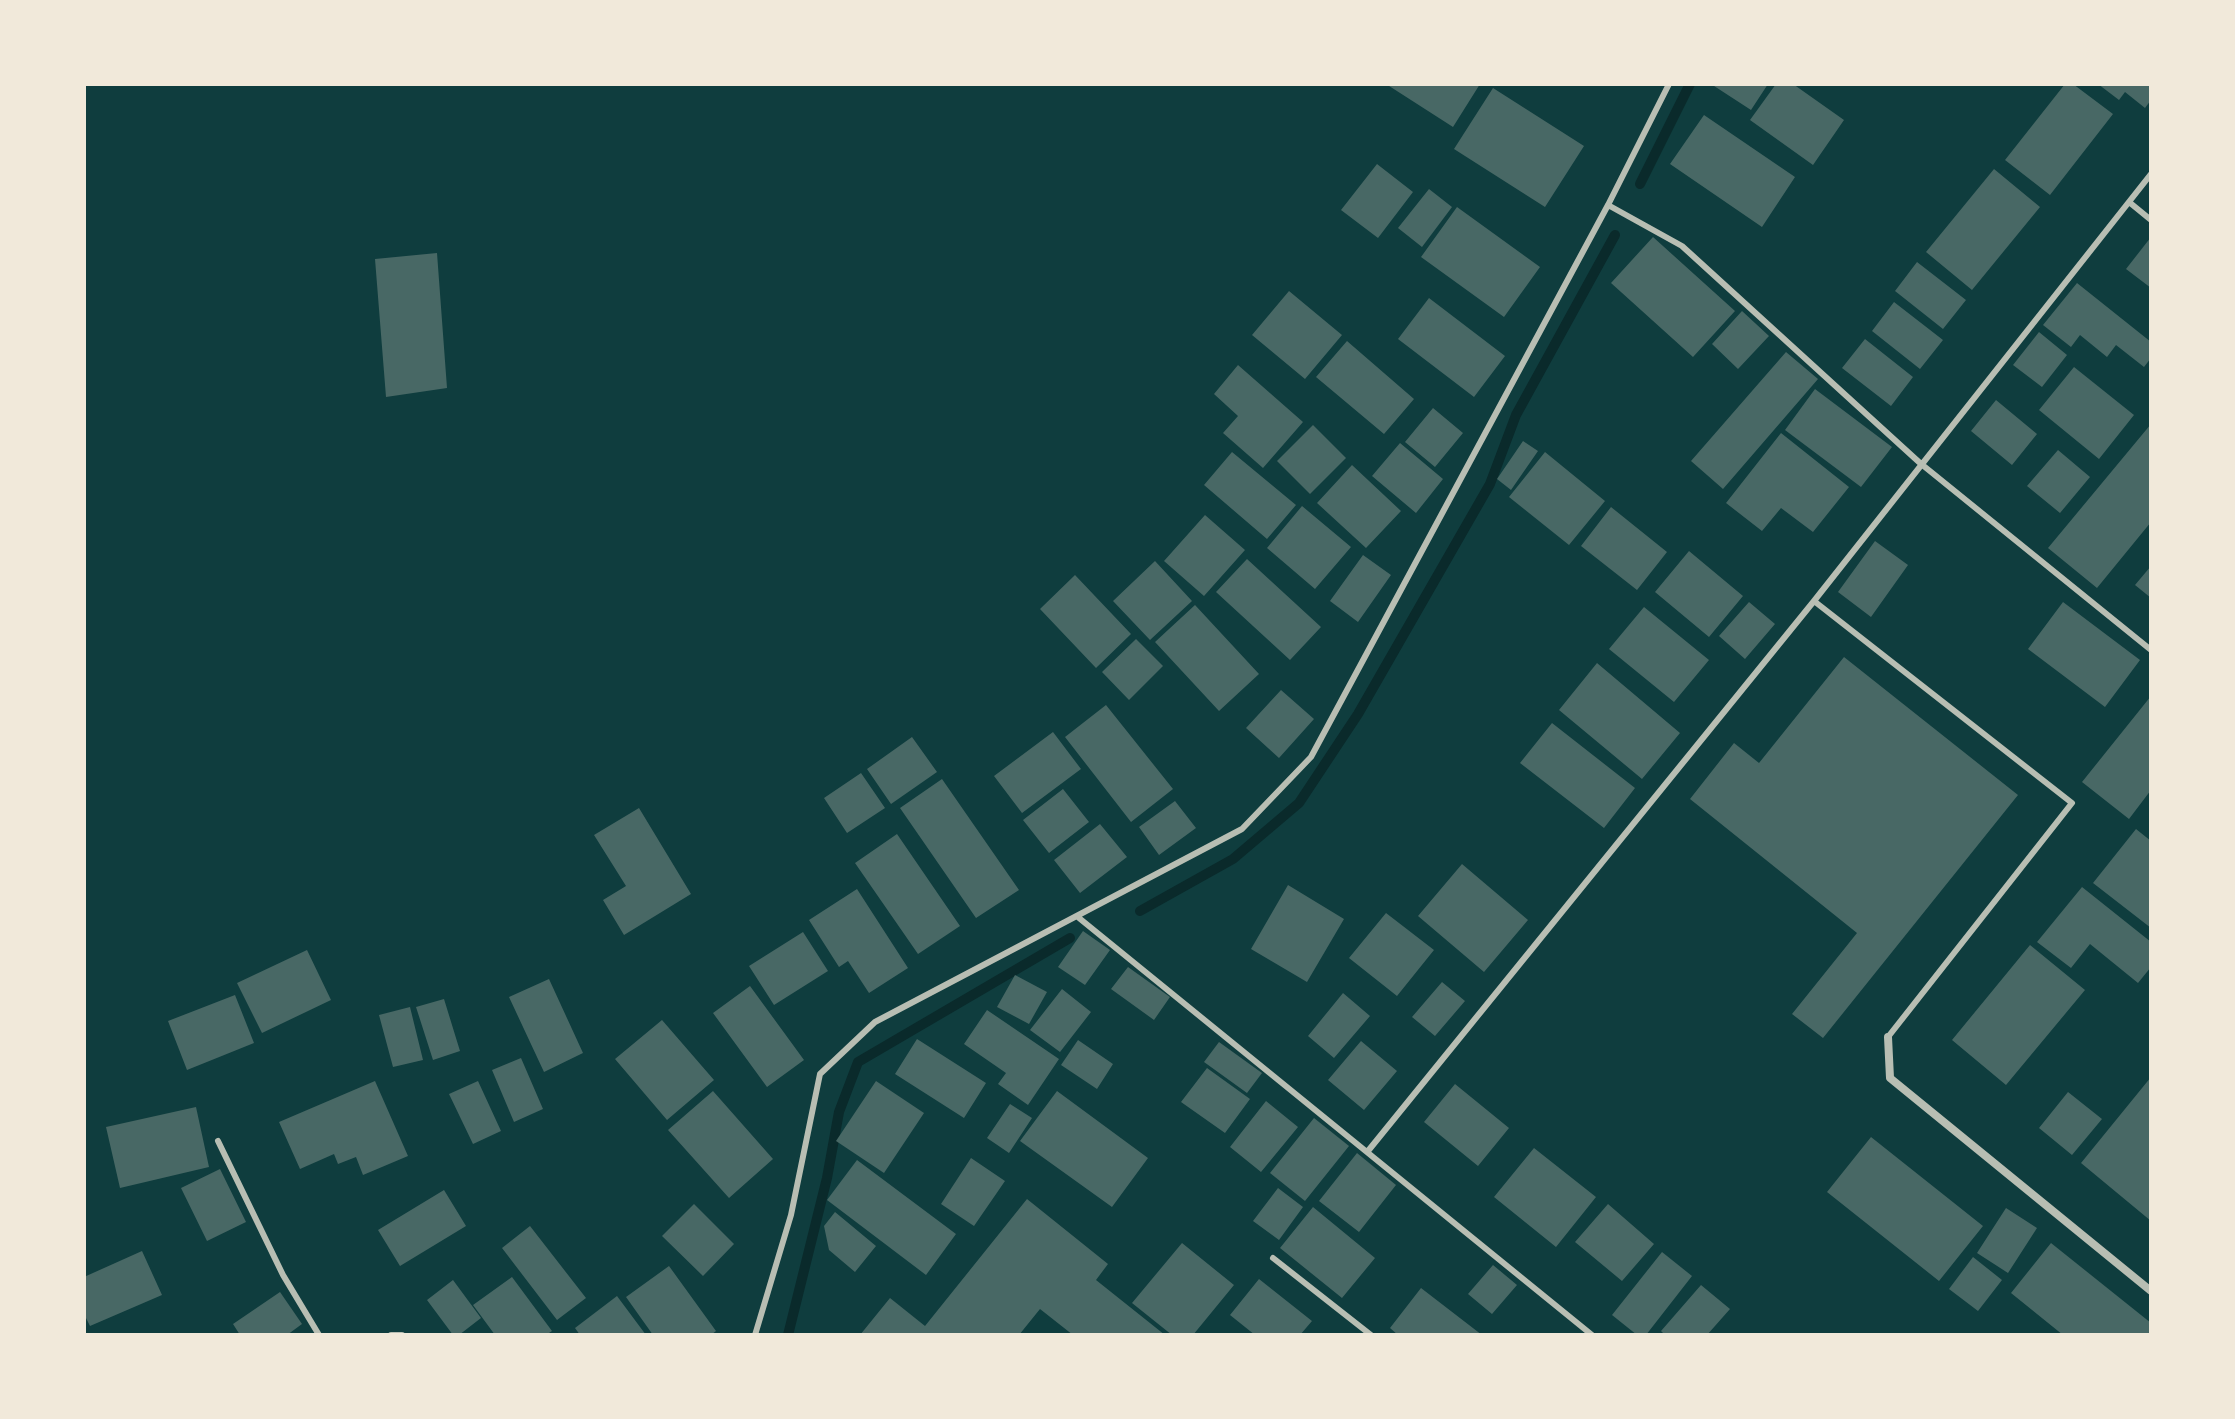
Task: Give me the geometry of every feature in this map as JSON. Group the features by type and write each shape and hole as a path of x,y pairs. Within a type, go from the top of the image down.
{"street":[{"path":"1888,1037 1890,1078 2151,1291"}],"lane":[{"path":"755,1335 791,1215 820,1074 875,1022 1079,918 1242,829 1311,757 1608,205 1669,84"},
{"path":"1368,1151 1814,601 2151,174"},
{"path":"2129,202 2151,220"},
{"path":"1608,205 1682,246 1920,463 2151,650"},
{"path":"1814,601 2072,803 1888,1037"},
{"path":"1079,918 1592,1335"},
{"path":"218,1141 283,1275 319,1335"},
{"path":"1273,1258 1371,1335"},
{"path":"391,1335 402,1335"}],"building":[{"path":"1386,84 1480,84 1453,127"},
{"path":"1711,84 1768,84 1751,110"},
{"path":"1776,84 1793,84 1844,120 1813,165 1750,120"},
{"path":"2065,84 2073,84 2113,114 2050,195 2005,160"},
{"path":"2098,84 2151,84 2151,100 2145,108 2125,92 2119,100"},
{"path":"1493,88 1584,146 1545,207 1454,149"},
{"path":"1704,115 1795,177 1762,227 1670,164"},
{"path":"1377,164 1413,192 1378,238 1341,210"},
{"path":"1994,169 2040,207 1972,290 1926,252"},
{"path":"1429,189 1452,207 1422,247 1398,228"},
{"path":"1457,207 1540,267 1504,317 1421,257"},
{"path":"1653,237 1735,311 1693,357 1611,283"},
{"path":"2151,237 2151,288 2126,269"},
{"path":"437,253 447,388 386,397 375,259"},
{"path":"1917,262 1966,300 1943,329 1895,291"},
{"path":"2077,283 2151,342 2151,358 2144,367 2116,345 2107,357 2080,335 2071,347 2043,325"},
{"path":"1289,291 1342,335 1305,379 1252,335"},
{"path":"1429,298 1505,356 1474,397 1398,339"},
{"path":"1894,302 1943,340 1920,369 1872,331"},
{"path":"1742,311 1769,336 1738,369 1712,344"},
{"path":"2039,332 2067,355 2042,387 2013,365"},
{"path":"1865,339 1913,377 1891,406 1842,368"},
{"path":"1347,341 1414,399 1384,434 1316,377"},
{"path":"1786,352 1818,379 1723,489 1691,461"},
{"path":"1238,365 1303,422 1263,468 1223,433 1238,416 1214,394"},
{"path":"2074,367 2134,415 2099,459 2039,410"},
{"path":"1815,389 1892,447 1861,487 1785,430"},
{"path":"1996,400 2037,434 2012,465 1971,431"},
{"path":"1433,408 1463,433 1435,467 1405,442"},
{"path":"2151,424 2151,522 2097,588 2048,548"},
{"path":"1313,425 1346,458 1310,494 1277,461"},
{"path":"1781,433 1849,487 1813,532 1781,508 1762,531 1726,503"},
{"path":"1523,441 1538,451 1511,490 1497,479"},
{"path":"1400,443 1443,479 1416,513 1372,476"},
{"path":"2058,450 2090,477 2060,513 2027,486"},
{"path":"1232,452 1296,505 1267,539 1204,485"},
{"path":"1545,452 1605,501 1569,545 1509,497"},
{"path":"1352,465 1401,511 1366,548 1317,503"},
{"path":"1302,506 1351,547 1315,589 1267,548"},
{"path":"1611,507 1667,552 1637,590 1581,546"},
{"path":"1205,515 1245,550 1204,596 1164,561"},
{"path":"1875,541 1908,565 1871,617 1838,592"},
{"path":"1689,551 1743,596 1709,637 1655,592"},
{"path":"1363,555 1391,575 1358,622 1330,601"},
{"path":"1247,559 1321,627 1290,660 1216,592"},
{"path":"1155,561 1192,601 1150,640 1113,601"},
{"path":"2151,566 2151,598 2135,585"},
{"path":"1075,575 1131,634 1096,668 1040,609"},
{"path":"1749,602 1775,624 1745,659 1719,636"},
{"path":"2063,602 2140,660 2105,707 2028,649"},
{"path":"1195,605 1259,674 1219,711 1155,642"},
{"path":"1644,607 1709,660 1674,702 1609,649"},
{"path":"1136,639 1163,666 1129,700 1102,672"},
{"path":"1844,657 2018,795 1823,1038 1792,1014 1857,933 1690,799 1734,743 1759,763"},
{"path":"1597,663 1680,733 1642,779 1559,710"},
{"path":"1281,690 1314,719 1279,758 1246,728"},
{"path":"2151,696 2151,790 2129,819 2082,782"},
{"path":"1106,705 1173,789 1131,822 1065,737"},
{"path":"1552,723 1635,788 1604,828 1520,763"},
{"path":"1053,732 1081,769 1022,813 994,776"},
{"path":"912,737 937,772 891,804 867,769"},
{"path":"861,773 885,808 847,833 824,798"},
{"path":"942,779 1019,890 976,918 900,808"},
{"path":"1063,789 1089,822 1049,853 1023,820"},
{"path":"1175,801 1196,828 1159,855 1139,827"},
{"path":"639,808 691,894 624,935 603,900 626,886 594,835"},
{"path":"1100,824 1127,857 1080,893 1054,860"},
{"path":"2136,829 2151,841 2151,928 2093,883"},
{"path":"897,834 960,926 918,954 855,863"},
{"path":"1462,864 1528,920 1484,972 1418,916"},
{"path":"1288,885 1344,919 1307,982 1251,949"},
{"path":"2082,887 2151,942 2151,967 2138,983 2090,944 2071,968 2037,942"},
{"path":"857,889 908,968 869,993 848,961 839,967 809,920"},
{"path":"1386,913 1434,950 1397,996 1349,958"},
{"path":"1083,931 1110,950 1085,985 1058,967"},
{"path":"803,932 828,971 774,1005 749,966"},
{"path":"2030,945 2085,990 2006,1085 1952,1040"},
{"path":"307,950 331,1000 262,1033 237,983"},
{"path":"1128,967 1170,997 1154,1020 1111,989"},
{"path":"1015,975 1047,992 1029,1024 997,1007"},
{"path":"549,979 583,1053 544,1072 509,997"},
{"path":"1442,982 1465,1001 1435,1036 1412,1017"},
{"path":"750,986 804,1060 767,1087 713,1013"},
{"path":"1062,989 1091,1012 1060,1052 1030,1030"},
{"path":"1343,993 1370,1016 1334,1058 1308,1036"},
{"path":"235,995 254,1043 187,1070 168,1021"},
{"path":"444,999 460,1051 433,1060 416,1007"},
{"path":"410,1007 423,1060 393,1067 379,1015"},
{"path":"987,1010 1059,1059 1028,1105 998,1084 1006,1073 964,1044"},
{"path":"662,1020 714,1080 667,1120 615,1059"},
{"path":"917,1039 986,1083 964,1118 895,1074"},
{"path":"1078,1040 1113,1064 1097,1089 1061,1065"},
{"path":"1361,1041 1397,1071 1364,1110 1328,1080"},
{"path":"1219,1042 1262,1073 1247,1093 1204,1062"},
{"path":"521,1058 543,1109 514,1122 492,1070"},
{"path":"1207,1068 1250,1099 1225,1133 1181,1102"},
{"path":"2151,1077 2151,1221 2081,1163"},
{"path":"375,1081 408,1156 363,1175 356,1157 338,1164 334,1154 300,1169 279,1122"},
{"path":"478,1081 501,1131 473,1144 449,1094"},
{"path":"876,1081 924,1113 884,1173 836,1141"},
{"path":"1455,1084 1509,1128 1478,1166 1424,1122"},
{"path":"713,1091 773,1159 729,1198 668,1130"},
{"path":"1057,1091 1148,1158 1112,1207 1020,1141"},
{"path":"2068,1092 2102,1119 2072,1155 2039,1128"},
{"path":"1266,1101 1298,1127 1261,1172 1230,1147"},
{"path":"1010,1104 1032,1118 1009,1153 987,1138"},
{"path":"196,1107 209,1167 120,1188 106,1127"},
{"path":"1314,1118 1349,1146 1305,1201 1270,1173"},
{"path":"1871,1137 1983,1226 1939,1281 1827,1192"},
{"path":"1534,1148 1596,1197 1556,1247 1494,1197"},
{"path":"1357,1153 1396,1185 1359,1232 1319,1201"},
{"path":"971,1158 1005,1181 974,1226 941,1204"},
{"path":"857,1160 956,1234 926,1275 827,1200"},
{"path":"220,1169 246,1222 207,1241 181,1188"},
{"path":"1278,1188 1303,1207 1279,1240 1253,1221"},
{"path":"444,1190 466,1226 400,1266 378,1230"},
{"path":"1027,1199 1108,1264 1096,1280 1165,1335 1073,1335 1040,1309 1019,1335 860,1335 890,1298 925,1326"},
{"path":"694,1204 734,1244 703,1276 662,1236"},
{"path":"1608,1204 1654,1244 1622,1281 1575,1242"},
{"path":"1313,1207 1375,1258 1342,1298 1280,1248"},
{"path":"2006,1208 2037,1228 2008,1273 1977,1253"},
{"path":"835,1212 876,1246 855,1272 829,1250 824,1226"},
{"path":"530,1226 586,1298 557,1320 502,1248"},
{"path":"1182,1243 1234,1285 1193,1335 1172,1335 1132,1303"},
{"path":"2051,1243 2151,1323 2151,1335 2063,1335 2011,1293"},
{"path":"142,1251 162,1295 90,1326 84,1314 84,1277"},
{"path":"1662,1252 1692,1276 1646,1335 1637,1335 1612,1315"},
{"path":"1973,1257 2002,1280 1978,1311 1949,1289"},
{"path":"1493,1265 1517,1285 1492,1314 1468,1294"},
{"path":"669,1266 716,1331 711,1335 653,1335 626,1297"},
{"path":"512,1277 552,1331 546,1335 495,1335 473,1305"},
{"path":"1259,1279 1312,1321 1300,1335 1255,1335 1230,1315"},
{"path":"453,1280 481,1318 459,1335 453,1335 427,1300"},
{"path":"1701,1285 1730,1309 1707,1335 1665,1335 1661,1331"},
{"path":"1421,1288 1482,1335 1398,1335 1390,1328"},
{"path":"280,1292 302,1324 287,1335 240,1335 233,1324"},
{"path":"617,1296 646,1335 580,1335 575,1328"}],"waterway":[{"path":"1640,184 1690,84"},
{"path":"1140,911 1233,859 1299,803 1358,714 1490,484 1516,415 1615,235"},
{"path":"788,1335 827,1178 839,1112 858,1062 1070,938"}]}
